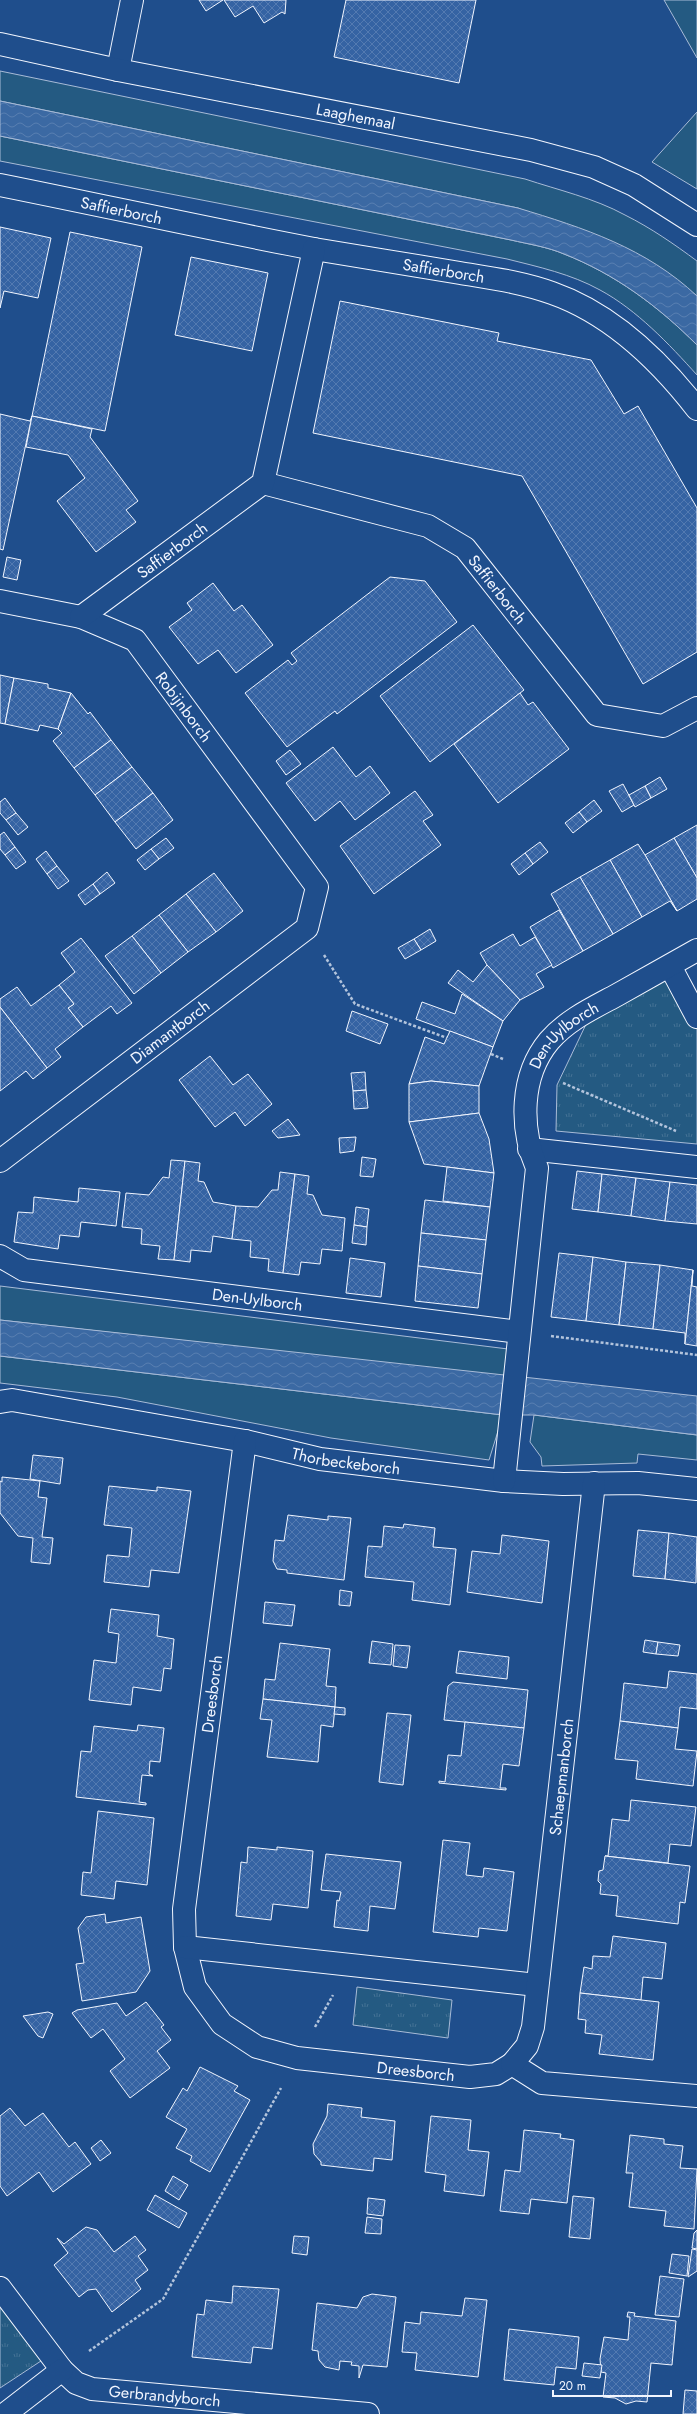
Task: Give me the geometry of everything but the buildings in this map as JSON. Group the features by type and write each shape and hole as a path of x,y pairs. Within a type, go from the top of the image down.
{"street":[{"path":"118,70 132,0"},
{"name":"Laaghemaal","path":"0,44 118,70 545,154 594,167 634,185 697,225"},
{"name":"Saffierborch","path":"0,185 314,248 503,280 552,293 592,312 620,330 648,353 676,382 697,409"},
{"path":"263,483 314,248"},
{"name":"Saffierborch","path":"81,616 263,483 428,526 465,548 597,715 663,726 697,708"},
{"name":"Robijnborch","path":"0,601 81,616 135,640 317,887 307,928"},
{"name":"Diamantborch","path":"0,1161 307,928"},
{"name":"Den-Uylborch","path":"504,1481 515,1365 537,1168 529,1149 525,1110 531,1070 549,1041 572,1020 697,950"},
{"path":"670,966 697,1017"},
{"path":"529,1149 697,1167"},
{"name":"Den-Uylborch","path":"0,1256 24,1270 519,1332"},
{"name":"Thorbeckeborch","path":"0,1402 12,1400 244,1441 320,1459 504,1481 638,1483 697,1489"},
{"name":"Dreesborch","path":"244,1441 184,1909 185,1946 195,1988 222,2024 257,2047 297,2058 470,2077 496,2074 512,2064"},
{"name":"Schaepmanborch","path":"512,2064 527,2046 533,2028 594,1483"},
{"path":"185,1946 537,1985"},
{"path":"512,2064 542,2083 697,2096"},
{"path":"0,2288 62,2370 5,2414"},
{"name":"Gerbrandyborch","path":"62,2370 76,2383 92,2389 357,2413"}],"path":[{"path":"307,928 355,1004 447,1038"},
{"path":"531,1070 683,1134"},
{"path":"519,1332 697,1355"},
{"path":"62,2370 163,2299 212,2215 297,2058 351,1965"}],"green space":[{"path":"664,0 697,0 697,58"},
{"path":"0,71 525,179 576,195 613,209 635,220 662,236 697,261 697,296 657,266 518,208 0,101"},
{"path":"697,112 697,189 652,162"},
{"path":"0,136 511,240 558,252 583,262 618,281 635,292 667,317 697,345 697,375 652,328 627,307 589,284 566,275 507,259 0,161"},
{"path":"670,965 697,1015 697,1144 556,1131 557,1085 589,1018"},
{"path":"0,1286 508,1349 507,1377 0,1320"},
{"path":"0,1356 503,1415 489,1460 331,1438 117,1397 0,1383"},
{"path":"534,1415 697,1435 697,1460 638,1454 637,1463 542,1466 541,1457 530,1442"},
{"path":"357,1987 452,2000 448,2038 353,2025"},
{"path":"0,2289 47,2357 0,2388"}],"water":[{"path":"0,101 518,208 567,223 635,252 677,279 697,296 697,345 667,317 635,292 601,271 558,252 511,240 0,136"},
{"path":"0,1320 697,1396 697,1435 534,1415 503,1415 0,1356"}]}
